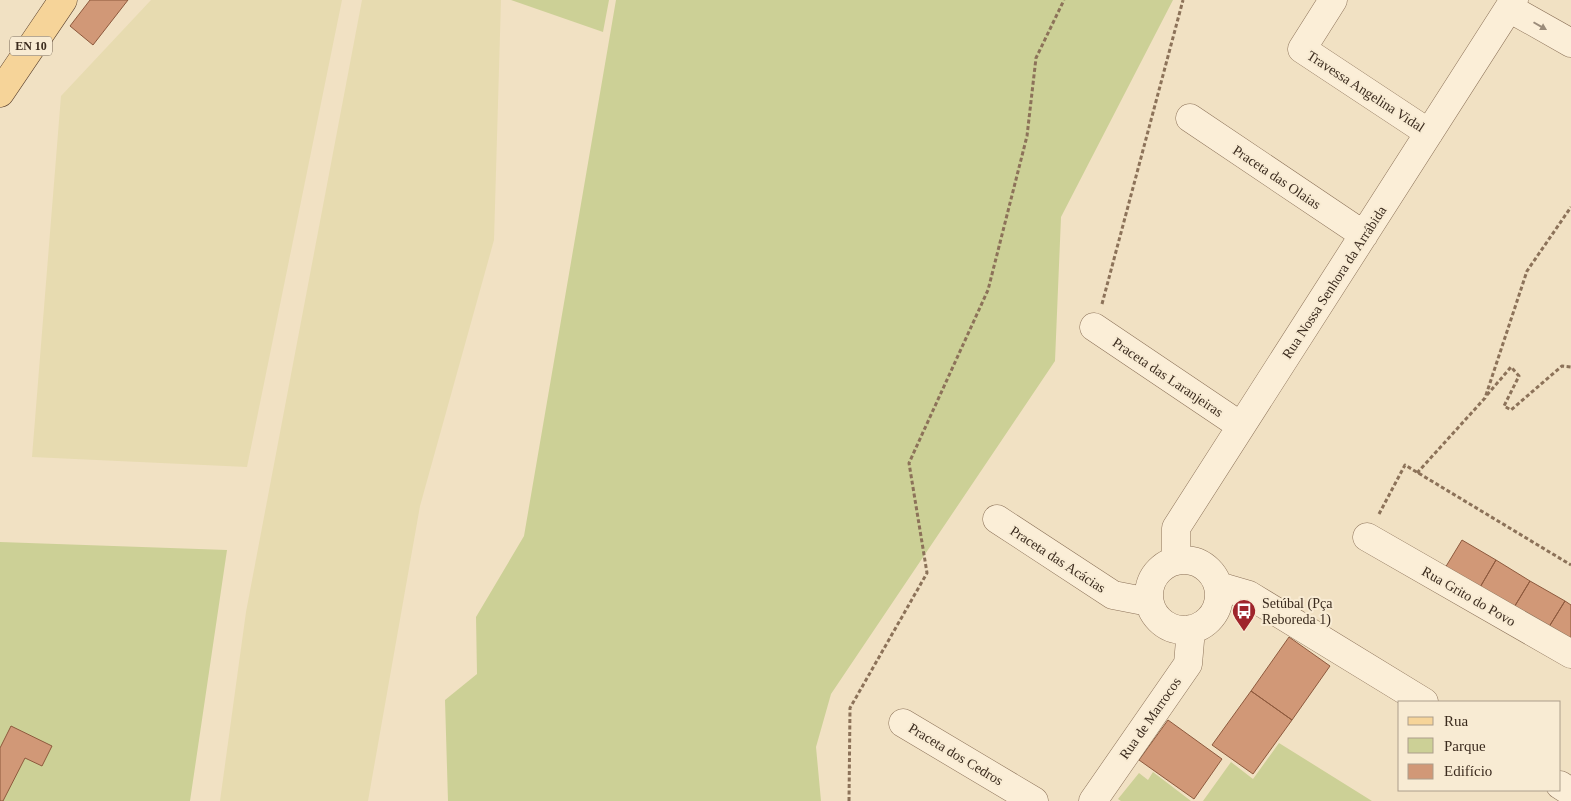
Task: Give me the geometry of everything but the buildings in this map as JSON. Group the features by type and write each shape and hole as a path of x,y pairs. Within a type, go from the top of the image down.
{"main road":[{"name":"EN 10","path":"0,79 59,0"},
{"name":"EN 10","path":"0,93 63,0"}],"street":[{"name":"Travessa Angelina Vidal","path":"1333,0 1302,49 1429,133"},
{"path":"1512,4 1571,43"},
{"name":"Rua Nossa Senhora da Arrábida","path":"1176,560 1176,528 1512,4"},
{"name":"Praceta das Olaias","path":"1190,118 1364,235"},
{"name":"Praceta das Laranjeiras","path":"1094,328 1241,426"},
{"name":"Praceta das Acácias","path":"998,519 1113,595 1149,602"},
{"name":"Rua Grito do Povo","path":"1367,537 1571,654"},
{"path":"1176,560 1190,560 1202,564 1212,574 1218,586 1216,607 1211,617 1191,629 1178,629 1165,625 1155,615 1149,602 1149,589 1154,576 1163,566 1176,560"},
{"path":"1218,586 1249,595 1422,701"},
{"name":"Rua de Marrocos","path":"1093,801 1188,664 1191,629"},
{"name":"Praceta dos Cedros","path":"903,723 1034,801"}],"path":[{"path":"849,801 850,708 927,573 909,463 988,290 1027,136 1036,58 1064,0"},
{"path":"1094,328 1104,299 1183,0"},
{"path":"1485,398 1526,271 1571,206"},
{"path":"1417,473 1511,367 1519,376 1504,406 1511,410 1562,366 1571,367"},
{"path":"1367,537 1405,465 1571,565"}],"shaded area":[{"path":"151,0 342,0 247,467 32,457 61,96"},
{"path":"362,0 501,0 494,240 420,506 368,801 220,801 246,612"}],"green space":[{"path":"511,0 609,0 603,32"},
{"path":"616,0 1173,0 1061,217 1055,361 831,694 816,747 821,801 448,801 445,700 477,674 476,617 524,536"},
{"path":"0,542 227,550 190,801 0,801"},
{"path":"1279,743 1372,801 1203,801 1231,762 1253,779"},
{"path":"1153,772 1191,801 1121,801 1118,799 1139,773 1148,780"}],"place":[{"name":"Setúbal (Pça Reboreda 1)","path":"1244,632"}]}
